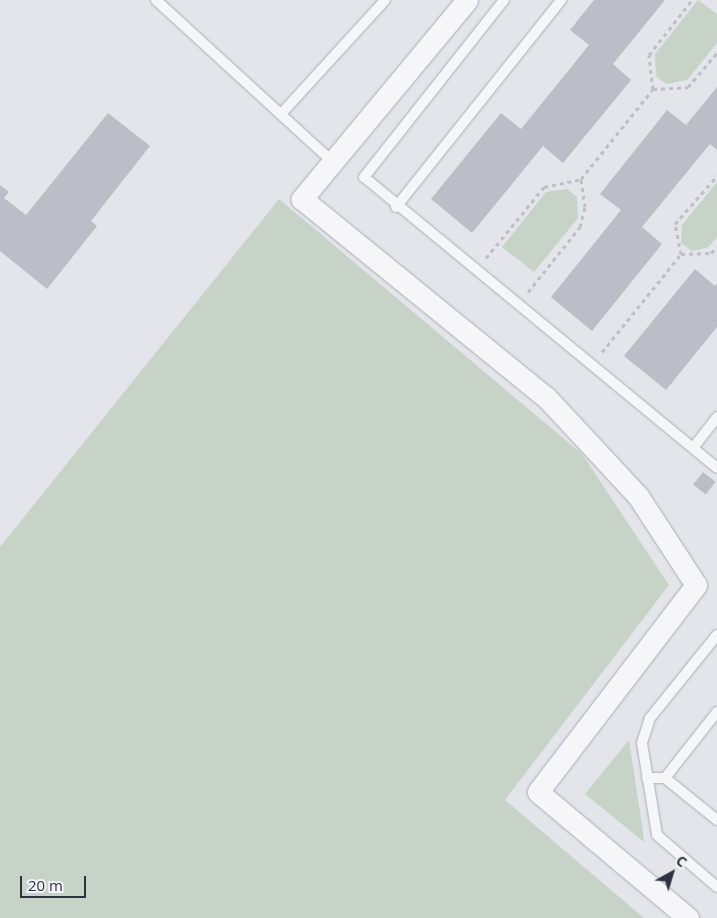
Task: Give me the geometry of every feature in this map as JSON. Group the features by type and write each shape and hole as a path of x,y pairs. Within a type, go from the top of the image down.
{"street":[{"path":"467,0 302,199 546,397 638,496 696,586 538,792 688,918"}],"lane":[{"path":"156,0 333,162"},
{"path":"281,114 386,0"},
{"path":"504,0 366,171 368,185 717,468"},
{"path":"396,207 561,0"},
{"path":"693,448 717,417"},
{"path":"717,635 643,730 647,778 657,835 717,887"},
{"path":"665,778 717,712"},
{"path":"647,778 665,778 717,820"}],"path":[{"path":"486,258 544,187 581,178 654,88 649,55 692,0"},
{"path":"654,88 688,87 717,53"},
{"path":"602,352 680,254 675,224 717,176"},
{"path":"528,292 584,218 581,178"},
{"path":"680,254 711,253 717,247"}],"green space":[{"path":"698,0 717,14 717,43 687,80 666,84 656,76 655,54"},
{"path":"717,182 717,237 709,247 692,251 681,243 682,225"},
{"path":"567,189 577,197 578,218 534,272 502,247 546,192"},
{"path":"279,199 582,454 669,585 505,800 644,918 0,918 0,547"},
{"path":"629,740 643,832 644,842 585,794"}],"building":[{"path":"594,0 665,0 613,64 631,80 563,163 543,146 472,233 431,199 501,113 521,129 589,45 570,30"},
{"path":"717,87 717,150 710,144 642,227 662,244 592,331 551,297 621,210 600,194 667,110 686,125"},
{"path":"108,113 150,146 91,221 97,226 47,289 0,251 0,185 9,192 4,198 26,215"},
{"path":"695,269 715,286 717,283 717,327 666,390 624,356"},
{"path":"703,472 716,482 706,494 693,485"}]}
